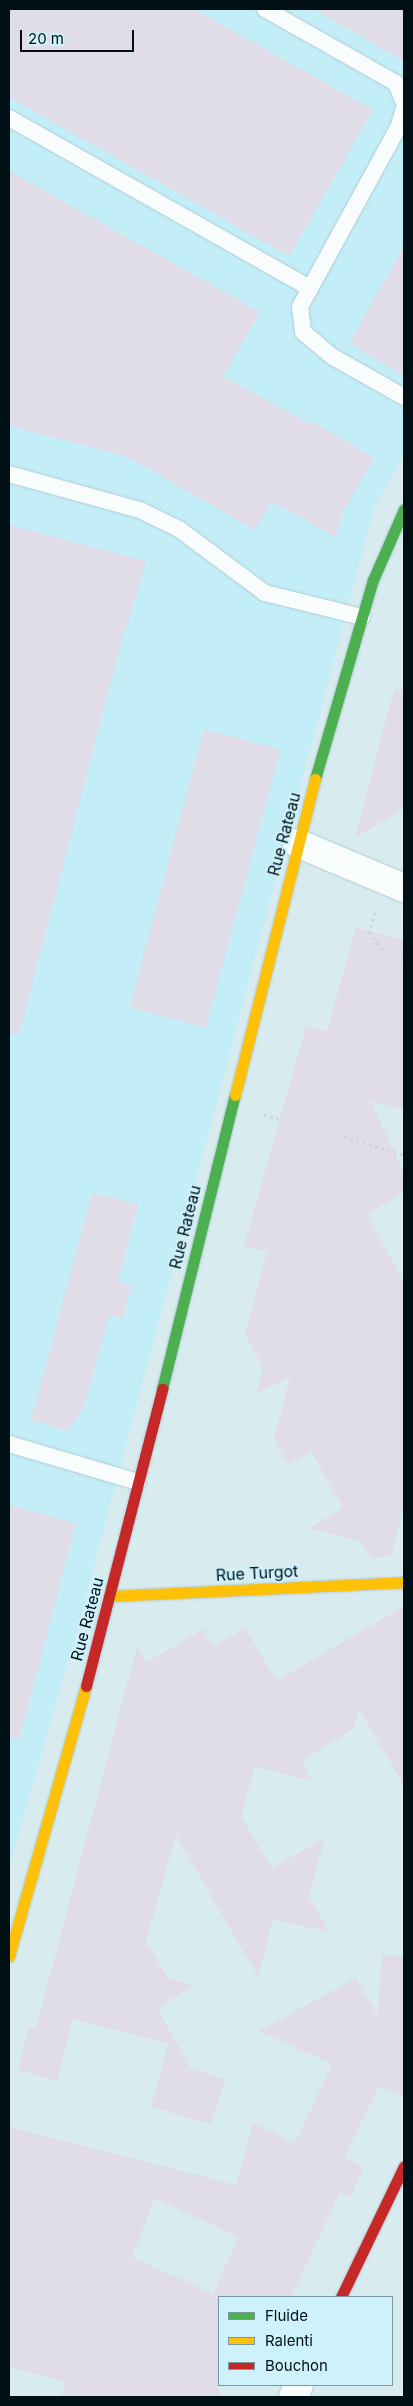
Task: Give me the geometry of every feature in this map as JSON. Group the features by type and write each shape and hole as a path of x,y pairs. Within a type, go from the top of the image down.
{"street":[{"name":"Rue Rateau","path":"9,1956 111,1596 297,843 373,580 404,509"},
{"path":"297,843 394,884"},
{"name":"Rue Turgot","path":"111,1596 404,1582"},
{"path":"341,2296 404,2166"}],"lane":[{"path":"265,9 396,83 404,103"},
{"path":"404,108 399,126 300,307 303,332 333,357 404,397"},
{"path":"9,118 309,288"},
{"path":"9,474 140,510 179,529 265,593 362,618"},
{"path":"9,1444 138,1482"}],"path":[{"path":"385,953 369,932 394,884"},
{"path":"399,959 404,961"},
{"path":"344,1137 404,1155"}],"shaded area":[{"path":"9,9 404,9 404,455 375,505 79,1623 9,1869"}],"building":[{"path":"9,9 194,9 373,110 289,256 9,97"},
{"path":"314,9 404,9 404,61"},
{"path":"9,171 260,312 223,376 308,423 310,420 374,458 342,514 336,537 271,501 255,530 126,456 9,426"},
{"path":"404,246 404,376 349,343"},
{"path":"9,525 146,561 127,627 125,627 19,1034 9,1033"},
{"path":"394,689 404,690 404,809 355,838"},
{"path":"204,729 280,749 206,1028 129,1007"},
{"path":"356,927 404,940 404,1109 371,1101 404,1173 404,1192 367,1214 404,1282 404,1506 391,1556 371,1558 362,1542 309,1528 343,1508 311,1451 289,1465 274,1439 290,1377 256,1394 263,1368 245,1334 267,1252 244,1246 306,1026 327,1031"},
{"path":"92,1193 138,1204 118,1281 132,1284 123,1318 109,1315 85,1404 69,1431 31,1420"},
{"path":"9,1505 76,1523 19,1740 9,1738"},
{"path":"404,1606 404,1786 359,1709 354,1728 302,1761 312,1781 255,1766 241,1817 272,1868 325,1838 309,1896 329,1932 273,1919 258,1977 176,1835 146,1942 168,1978 193,1985 158,2009 190,2067 226,2080 210,2124 151,2107 168,2044 73,2019 57,2081 18,2070 29,2027 36,2028 137,1646 147,1662 203,1629 213,1646 245,1628 277,1681"},
{"path":"382,1955 404,1956 404,2097 379,2086 344,2158 364,2167 350,2198 340,2192 291,2296 218,2296 219,2397 61,2397 66,2382 9,2367 9,2127 236,2185 253,2123 295,2143 332,2064 259,2031 356,1978 377,2015","holes":["155,2198 238,2237 213,2294 132,2257"]}],"traffic: fast":[{"path":"315,779 373,580 404,509"},
{"path":"162,1389 235,1095"}],"traffic: slow":[{"path":"235,1095 315,779"},
{"path":"111,1596 404,1582"},
{"path":"9,1956 86,1686"}],"traffic: jam":[{"path":"86,1686 162,1389"},
{"path":"341,2296 404,2166"}]}
